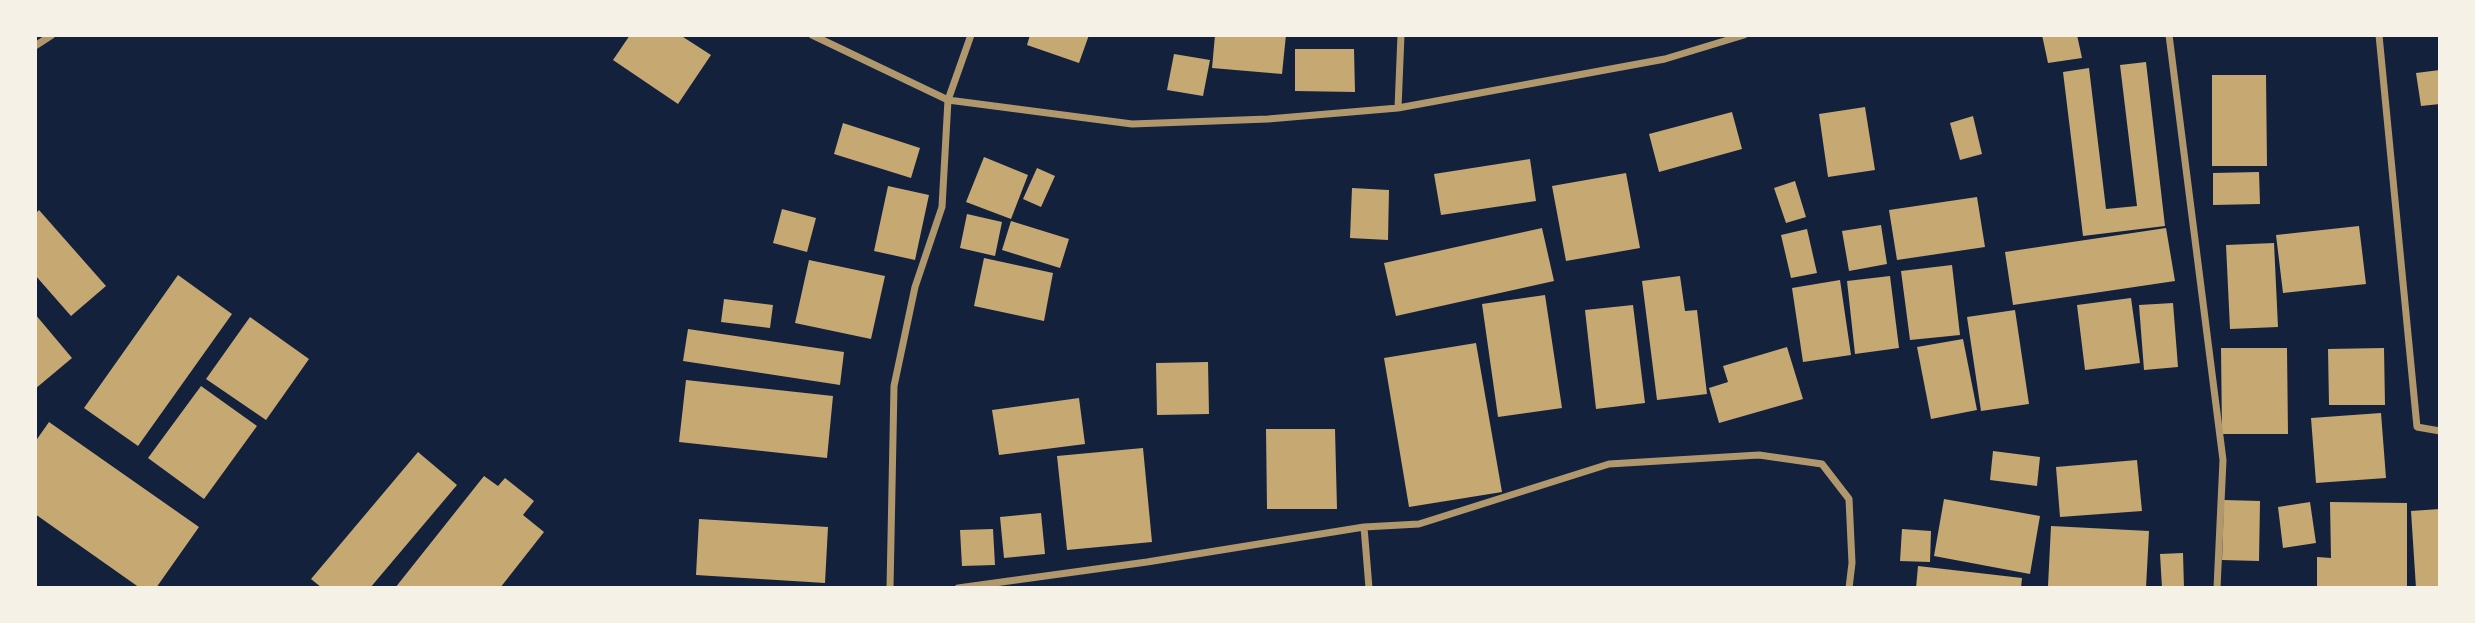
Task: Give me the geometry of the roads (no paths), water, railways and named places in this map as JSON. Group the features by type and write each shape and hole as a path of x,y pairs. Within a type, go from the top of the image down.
{"street":[{"path":"35,46 52,35"},
{"path":"811,35 948,100 1132,124 1268,118 1398,108 1665,59 1744,35"},
{"path":"890,588 894,386 915,287 942,207 948,100 971,35"},
{"path":"1398,108 1401,35"},
{"path":"2169,35 2223,460 2217,588"},
{"path":"2379,35 2417,427 2440,431"},
{"path":"958,588 1147,562 1364,527 1419,524 1609,464 1759,455 1822,464 1849,499 1852,563 1849,588"},
{"path":"1364,527 1369,588"}]}
